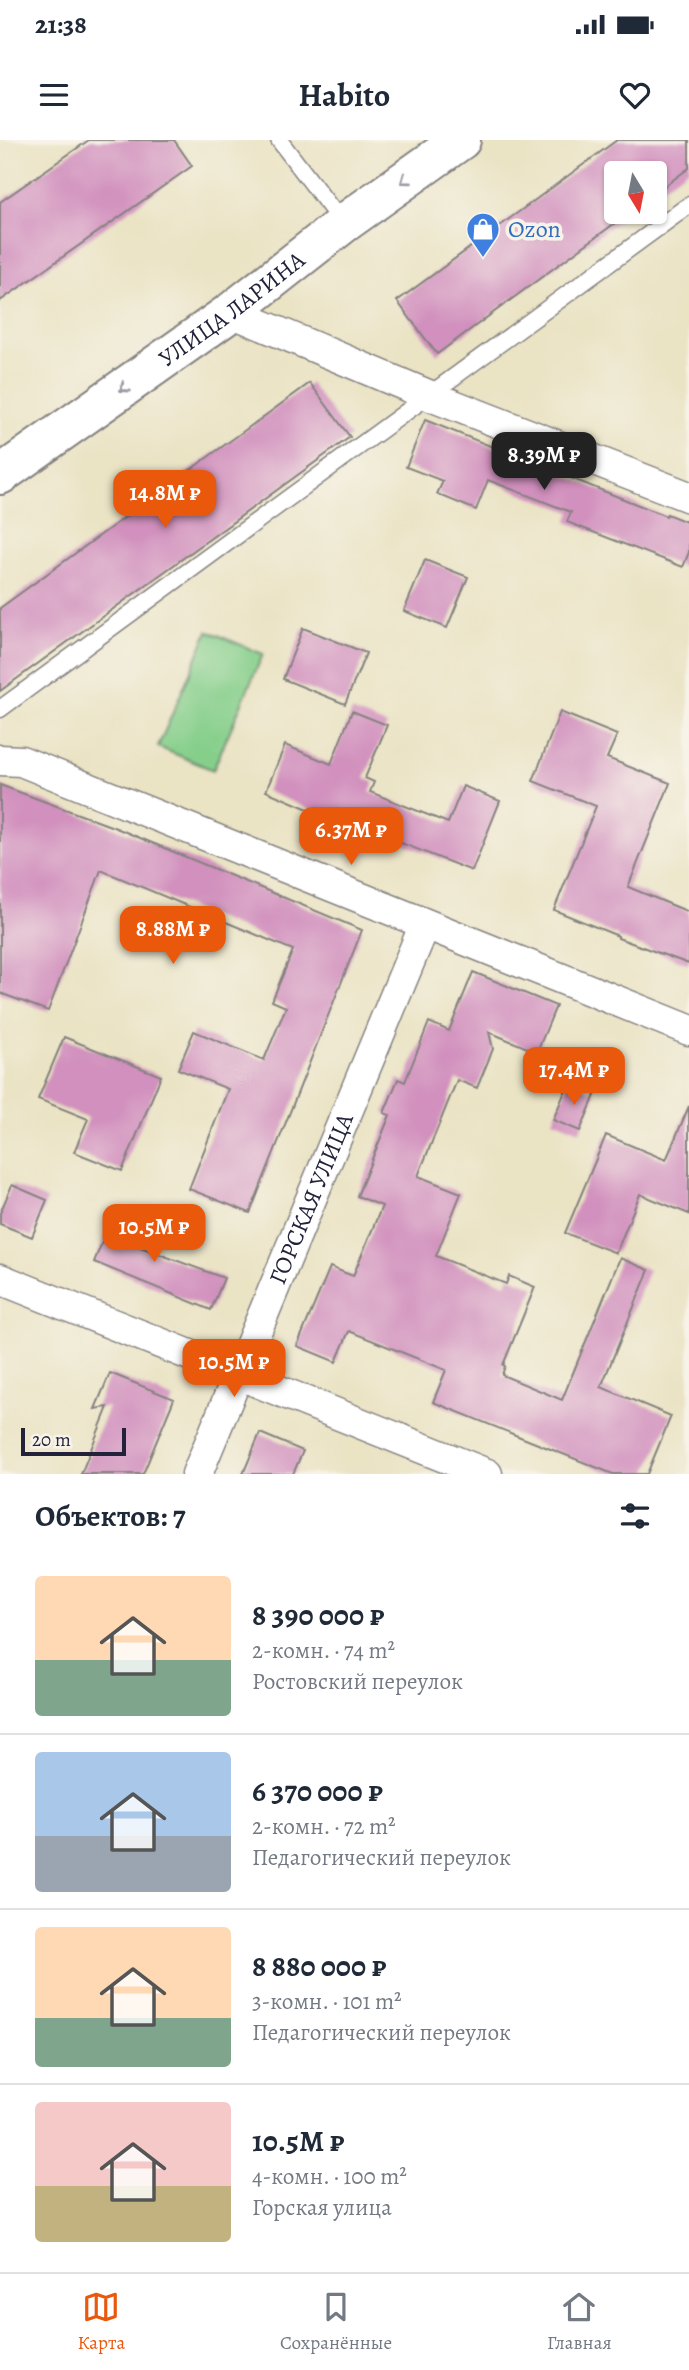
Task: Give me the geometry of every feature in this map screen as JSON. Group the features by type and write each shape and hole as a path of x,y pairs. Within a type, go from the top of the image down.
{"main road":[{"name":"УЛИЦА ЛАРИНА","path":"0,475 231,312 343,225 461,140"}],"street":[{"path":"231,312 428,395 689,497"},
{"path":"0,760 21,761 689,1030"},
{"name":"ГОРСКАЯ УЛИЦА","path":"197,1474 425,924"},
{"path":"0,1279 486,1474"}],"lane":[{"path":"279,140 343,225"},
{"path":"0,709 689,205"}],"green space":[{"path":"208,631 263,654 213,770 158,747"}],"building":[{"path":"89,140 174,140 192,166 0,301 0,202"},
{"path":"617,140 689,140 689,168 667,184 667,161 604,161 604,224 614,224 437,354 397,301"},
{"path":"310,383 350,437 0,691 0,608"},
{"path":"425,420 689,523 689,552 683,567 567,522 571,512 488,480 476,510 437,494 443,481 406,467"},
{"path":"425,560 468,577 447,628 404,611"},
{"path":"303,628 366,653 345,704 283,679"},
{"path":"352,711 387,725 365,778 374,782 370,792 448,823 463,786 500,801 472,871 356,825 355,829 266,791 285,745 331,764"},
{"path":"560,712 617,735 607,758 670,783 628,887 689,912 689,964 618,938 554,910 596,806 533,781"},
{"path":"0,785 116,828 362,930 250,1213 189,1189 228,1089 178,1069 194,1031 264,1060 286,1007 272,1001 293,950 101,870 48,1011 0,993"},
{"path":"473,972 556,1006 537,1052 489,1032 493,1049 477,1088 457,1080 418,1176 461,1193 436,1256 506,1284 509,1276 535,1287 503,1365 502,1375 562,1400 620,1258 649,1270 601,1387 671,1416 647,1474 613,1474 433,1402 446,1370 349,1331 336,1362 297,1346 330,1267 353,1276 382,1206 357,1196 390,1115 384,1113 398,1079 405,1082 429,1022 449,1031"},
{"path":"64,1037 161,1076 122,1171 74,1152 88,1119 38,1099"},
{"path":"569,1082 596,1093 580,1131 553,1120"},
{"path":"689,1106 689,1214 640,1194 616,1253 565,1233 606,1135 666,1160"},
{"path":"12,1185 47,1200 32,1237 0,1224 0,1213"},
{"path":"115,1211 149,1225 140,1247 224,1278 211,1310 94,1262"},
{"path":"110,1373 174,1399 143,1474 81,1474 108,1407 95,1409"},
{"path":"260,1433 303,1451 293,1474 243,1474"}],"place":[{"name":"Ozon","path":"483,259"}]}
